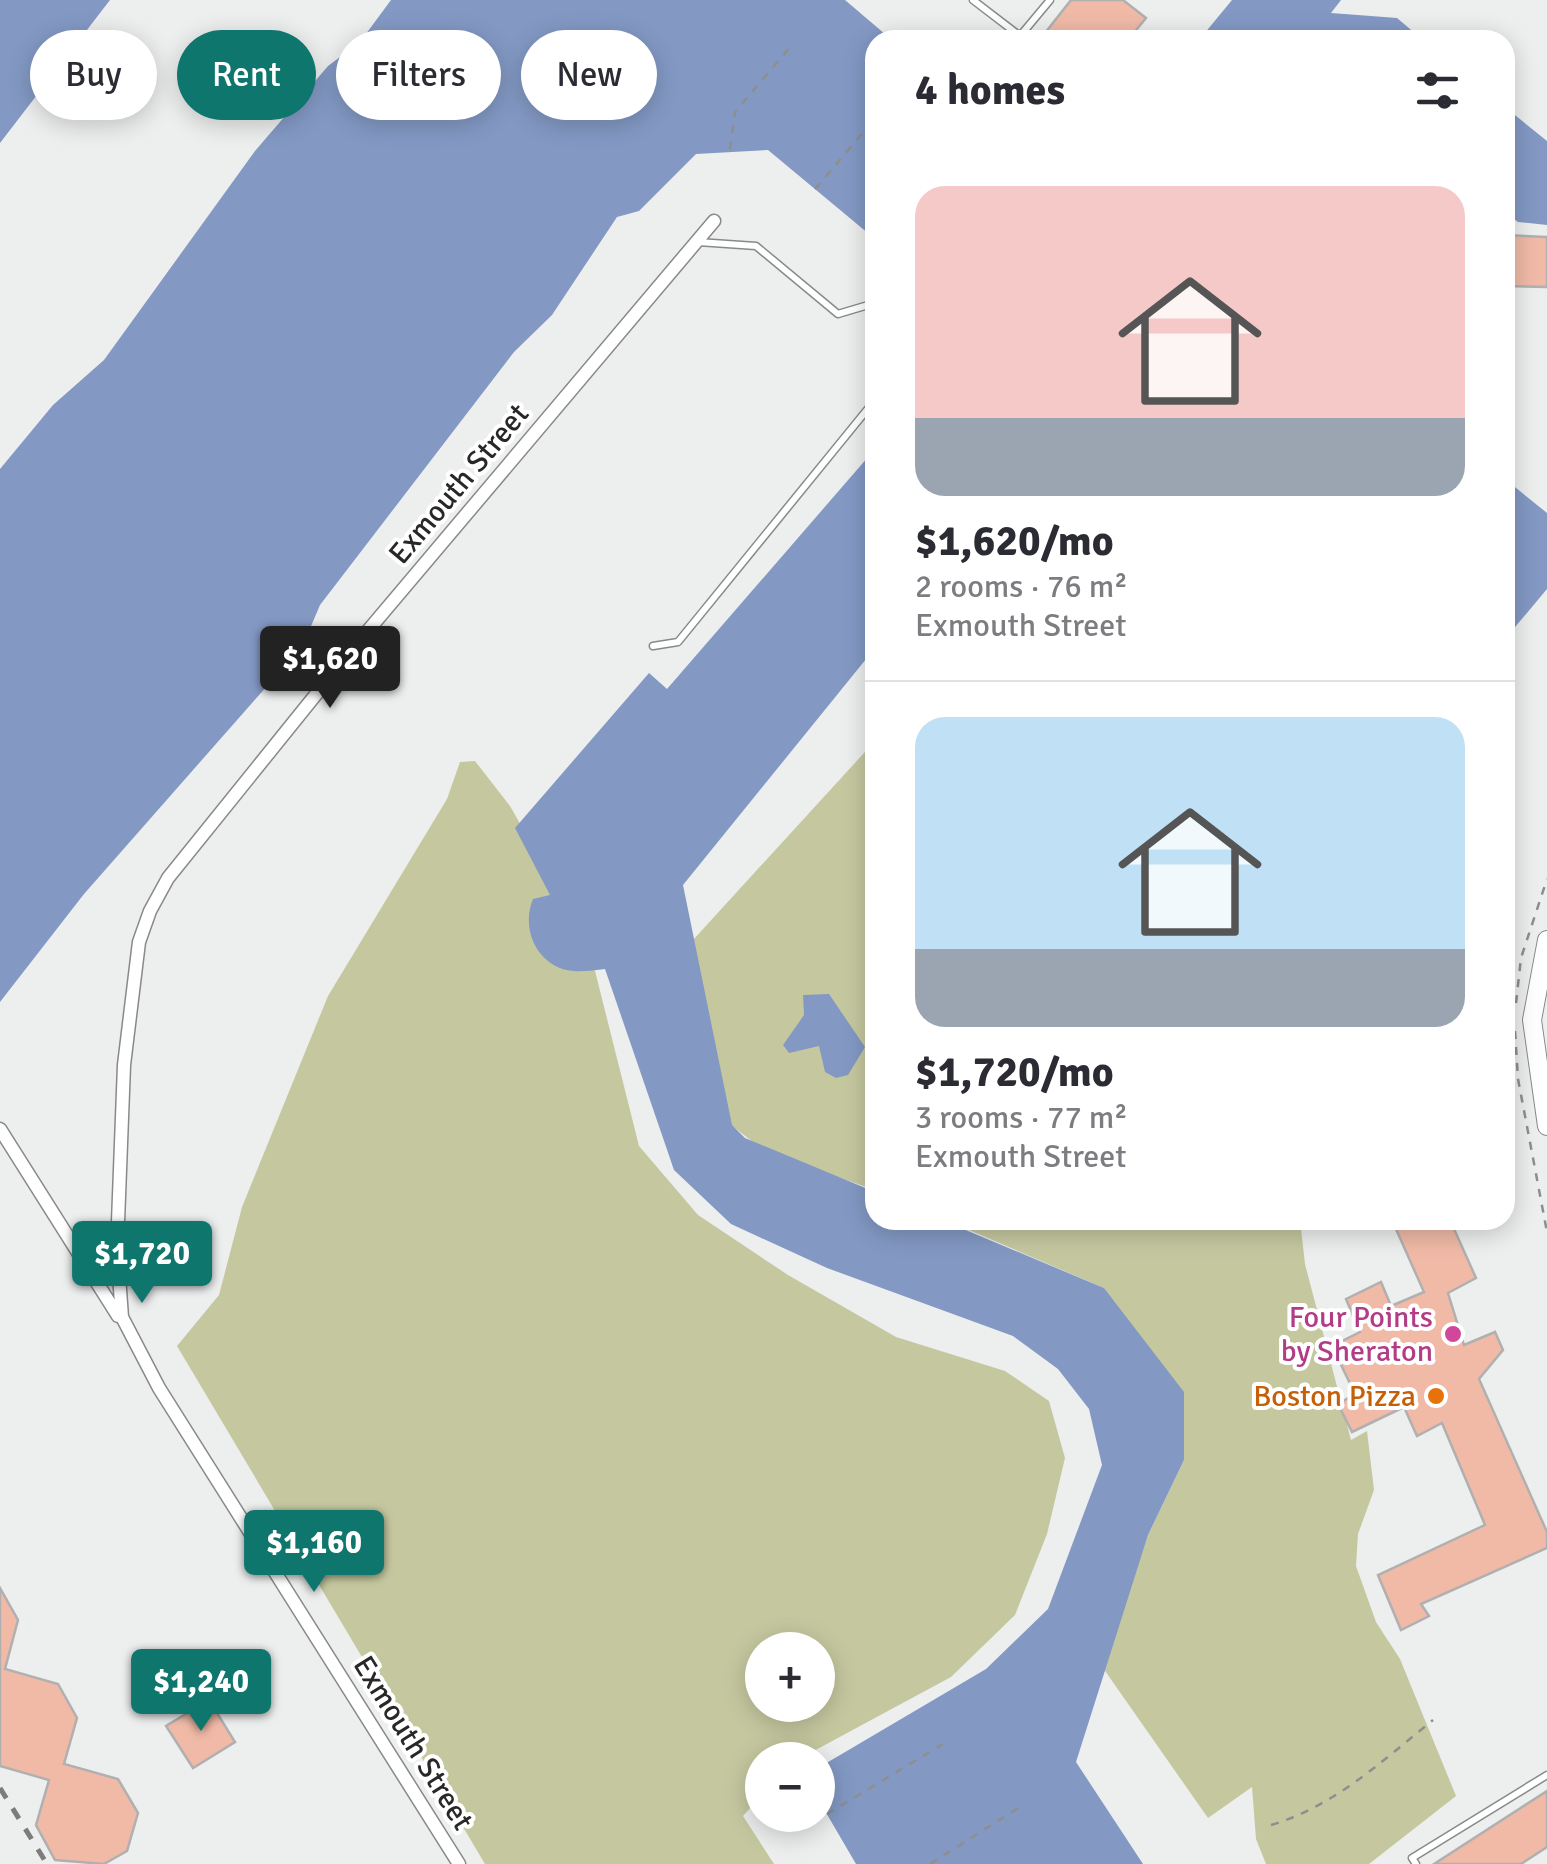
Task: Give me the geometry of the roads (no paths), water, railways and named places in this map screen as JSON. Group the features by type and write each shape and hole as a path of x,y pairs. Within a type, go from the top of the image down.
{"street":[{"name":"Exmouth Street","path":"134,1344 122,1317 118,1286 119,1109 139,942 158,894 356,646 714,222"},
{"path":"1547,940 1532,1020 1547,1126"},
{"name":"Exmouth Street","path":"0,1129 459,1864"}],"lane":[{"path":"972,0 1012,30"},
{"path":"1025,30 1050,0"},
{"path":"697,242 756,246 838,314 865,305"},
{"path":"653,646 678,642 865,412"},
{"path":"1416,1864 1412,1858 1547,1775"}],"water":[{"path":"0,0 110,0 87,30 30,30 30,104 0,143"},
{"path":"391,0 845,0 880,30 865,30 865,231 768,150 696,154 639,211 617,217 552,315 514,352 320,605 303,645 84,894 0,1002 0,469 53,405 104,360 282,120 316,120 316,80 336,60 336,120 501,120 501,30 369,30"},
{"path":"1232,0 1341,0 1331,13 1397,18 1411,30 1207,30"},
{"path":"1515,115 1547,141 1547,225 1518,222"},
{"path":"865,461 865,660 683,885 732,1125 745,1138 865,1188 865,1230 966,1230 1104,1288 1184,1392 1184,1460 1148,1535 1076,1762 1143,1864 856,1864 835,1828 835,1758 986,1669 1048,1609 1102,1465 1089,1409 1058,1369 1013,1336 827,1268 731,1224 674,1170 605,969 561,968 550,963 535,945 529,922 533,899 550,895 515,828 649,673 667,689"},
{"path":"1515,487 1547,513 1547,589 1515,627"},
{"path":"829,994 865,1047 848,1075 836,1078 825,1072 819,1046 789,1053 783,1045 804,1015 803,995"}],"railway":[{"path":"0,1788 47,1864"}],"place":[{"name":"Four Points by Sheraton","path":"1453,1334"},
{"name":"Boston Pizza","path":"1436,1396"}]}
